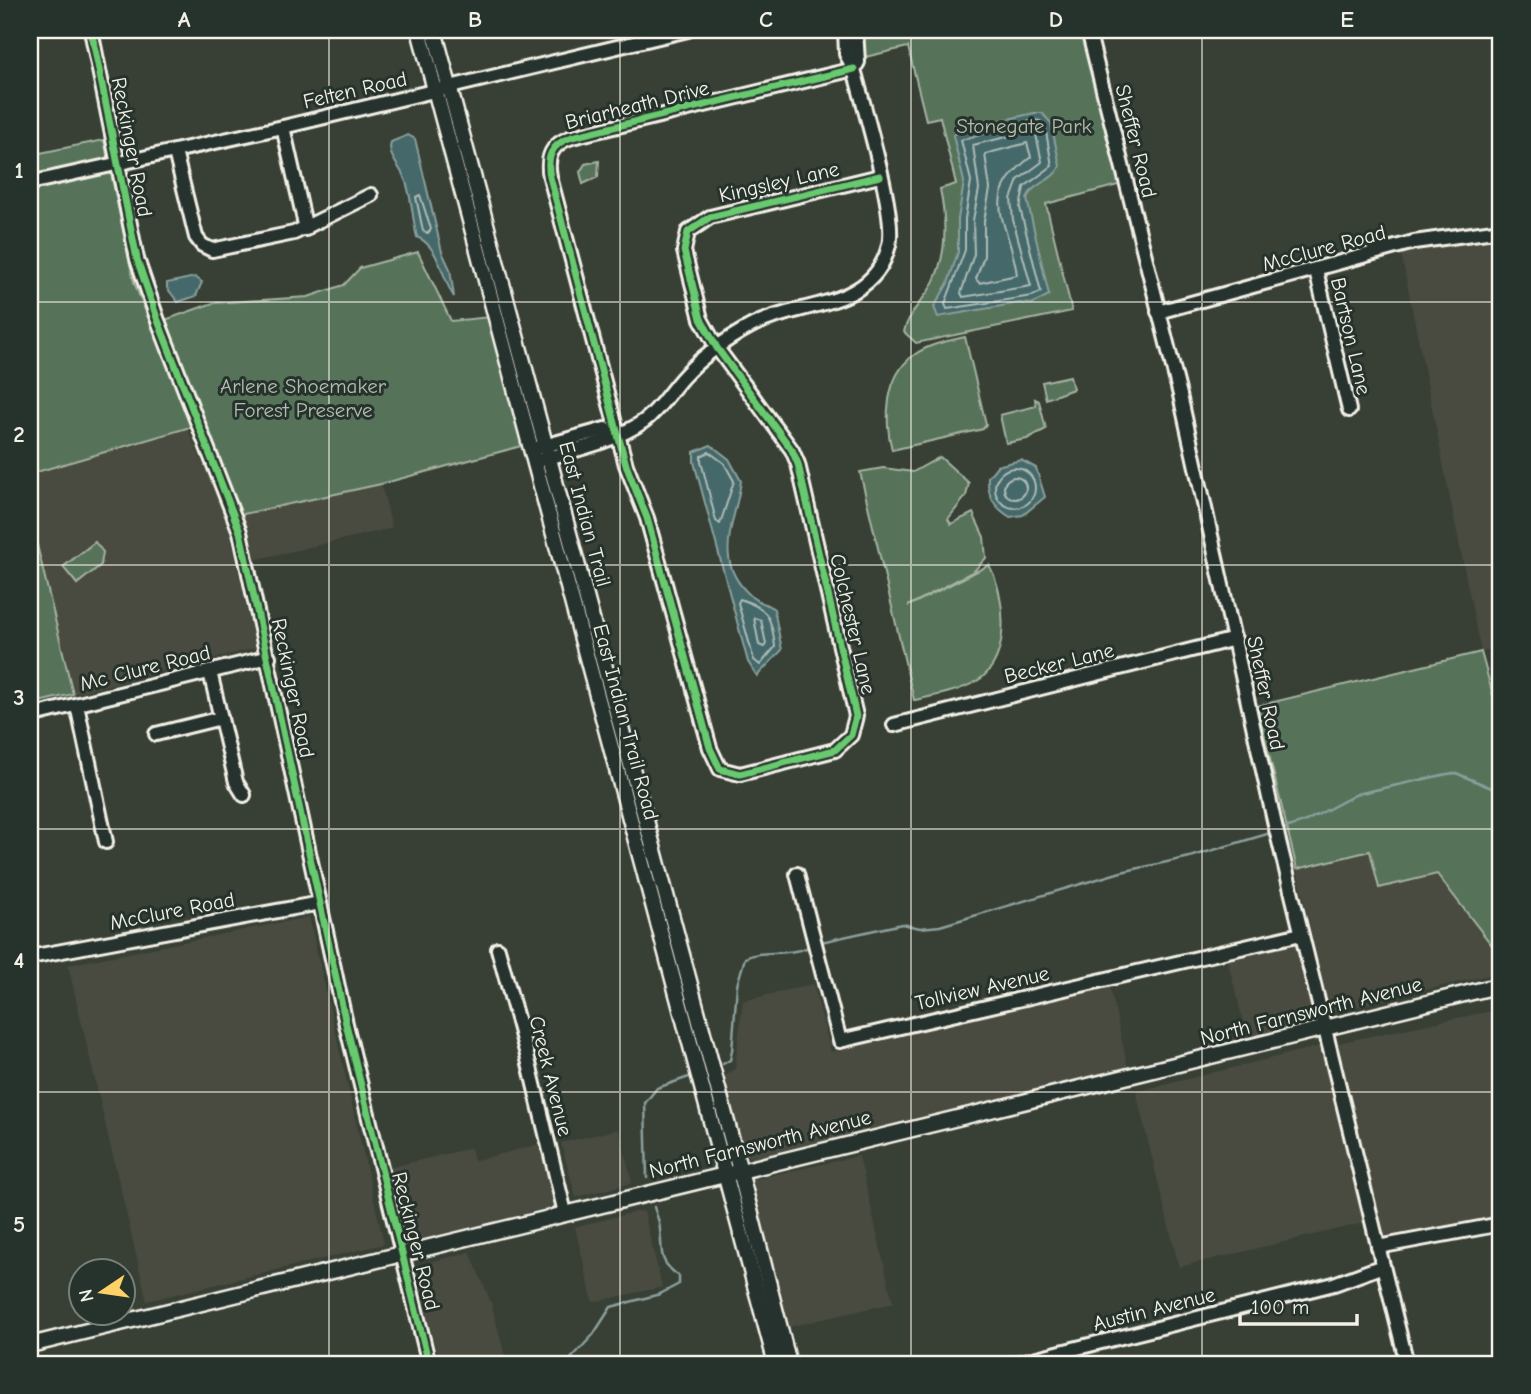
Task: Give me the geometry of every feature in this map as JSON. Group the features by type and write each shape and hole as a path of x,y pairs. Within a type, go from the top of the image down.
{"main road":[{"name":"East Indian Trail","path":"419,30 442,89 733,1172"},
{"name":"East Indian Trail","path":"434,30 442,89"},
{"name":"North Farnsworth Avenue","path":"30,1345 1501,985"},
{"path":"733,1172 776,1364"},
{"path":"733,1172 789,1364"}],"street":[{"name":"Reckinger Road","path":"91,30 117,165 148,295 235,513 269,657 345,1024 429,1364"},
{"name":"Felten Road","path":"30,183 283,127 688,30"},
{"path":"540,454 608,441 618,432 644,421 685,375 717,348 765,320 852,294 875,275 887,253 891,230 854,69 846,54 845,30"},
{"path":"854,69 858,62 856,30"},
{"name":"Sheffer Road","path":"1088,30 1158,312 1301,934 1407,1364"},
{"name":"Briarheath Drive","path":"618,432 550,177 548,166 552,150 572,137 854,69"},
{"path":"283,127 306,229"},
{"path":"175,152 193,229 198,241 206,248 220,250 306,229 371,195"},
{"name":"Kingsley Lane","path":"717,348 701,319 685,260 685,240 688,232 710,217 880,176"},
{"name":"McClure Road","path":"1158,312 1414,242 1501,230"},
{"name":"Bartson Lane","path":"1316,270 1349,410"},
{"name":"Colchester Lane","path":"618,432 626,465 647,518 710,748 720,769 740,774 835,750 845,742 855,727 856,716 798,464 792,450 717,348"},
{"name":"Becker Lane","path":"894,725 1235,639"},
{"name":"Mc Clure Road","path":"30,716 269,657"},
{"path":"210,672 236,782 244,795"},
{"path":"77,705 106,842"},
{"path":"156,734 221,718"},
{"name":"Tollview Avenue","path":"797,874 839,1041 1301,934"},
{"name":"McClure Road","path":"30,957 320,903"},
{"name":"Creek Avenue","path":"498,949 565,1213"},
{"path":"1378,1247 1501,1224"},
{"name":"Austin Avenue","path":"1013,1364 1334,1284 1383,1266"}],"shaded area":[{"path":"1501,233 1501,647 1481,652 1401,253"},
{"path":"187,428 226,516 255,648 73,694 30,516 30,474"},
{"path":"381,484 392,528 249,561 239,515"},
{"path":"1370,851 1379,888 1437,874 1501,957 1501,972 1330,1013 1297,869"},
{"path":"309,917 384,1244 147,1301 68,965"},
{"path":"1293,928 1316,1024 1248,1040 1224,946"},
{"path":"813,984 831,1052 1109,984 1128,1068 752,1159 740,1150 722,1078 735,1069 743,1001"},
{"path":"1501,1009 1501,1219 1385,1238 1338,1043"},
{"path":"1320,1046 1363,1223 1179,1267 1136,1092"},
{"path":"619,1129 632,1183 576,1197 561,1143"},
{"path":"540,1144 554,1206 409,1242 402,1237 388,1168 471,1148 474,1161"},
{"path":"859,1156 893,1303 788,1327 751,1180"},
{"path":"644,1212 662,1287 593,1302 575,1227"},
{"path":"470,1252 491,1303 507,1364 440,1364 414,1266"}],"green space":[{"name":"Stonegate Park","path":"861,30 1081,30 1122,184 1046,204 1072,311 916,343 904,332 940,266 945,228 940,189 956,184 940,117 926,120 908,47 861,58"},
{"name":"Arlene Shoemaker Forest Preserve","path":"104,140 134,282 151,325 213,303 308,297 344,285 360,268 418,252 451,321 490,317 525,445 381,484 239,515 206,428 187,428 30,474 30,155"},
{"path":"599,161 598,177 583,184 580,172 585,164"},
{"path":"965,337 986,424 983,429 892,450 888,412 897,374 904,364 920,351 938,343"},
{"path":"1070,376 1073,389 1046,399 1042,382"},
{"path":"1035,399 1039,401 1046,429 1027,439 1006,443 1000,415 1036,406"},
{"path":"940,457 969,483 966,496 948,519 951,524 973,513 984,537 986,558 974,571 908,606 989,565 995,578 1002,610 1001,643 988,672 977,681 954,691 914,700 860,472 883,468 913,472"},
{"path":"30,516 73,694 30,704"},
{"path":"95,542 103,552 101,565 77,584 63,567"},
{"path":"1481,652 1501,724 1501,957 1437,874 1379,888 1370,851 1297,869 1257,706"}],"water":[{"path":"1042,113 1051,123 1060,166 1053,176 1033,189 1027,199 1049,295 1032,304 1019,303 938,317 934,307 948,283 958,252 958,219 964,182 953,135 966,129"},
{"path":"408,135 415,139 442,252 450,269 454,297 431,248 417,237 407,184 391,152 391,142"},
{"path":"195,277 202,282 196,296 178,302 167,288 167,283"},
{"path":"711,445 729,459 741,481 729,540 731,568 738,582 752,597 774,609 782,650 757,676 748,662 694,462 694,452"},
{"path":"1021,460 1036,468 1045,497 1023,515 1010,517 993,500 988,477 997,466"}],"waterway":[{"path":"1280,830 1306,821 1357,794 1447,774 1456,773 1501,792"},
{"path":"821,942 902,924 920,928 940,926 1121,872 1190,857 1274,832"},
{"path":"723,1064 730,1060 732,1051 737,985 745,958 809,947"},
{"path":"647,1178 645,1103 657,1088 689,1077"},
{"path":"566,1364 593,1335 611,1307 660,1294 679,1284 679,1276 667,1265 662,1255 659,1224 654,1207"}],"cycle path":[{"path":"91,30 137,259 157,318 240,532 346,1024 429,1364"},
{"path":"854,69 572,137 559,143 550,157 550,177 626,465 647,518 710,748 720,769 740,774 835,750 851,735 856,716 798,464 792,450 717,348 701,319 684,251 688,232 710,217 880,176"}]}
